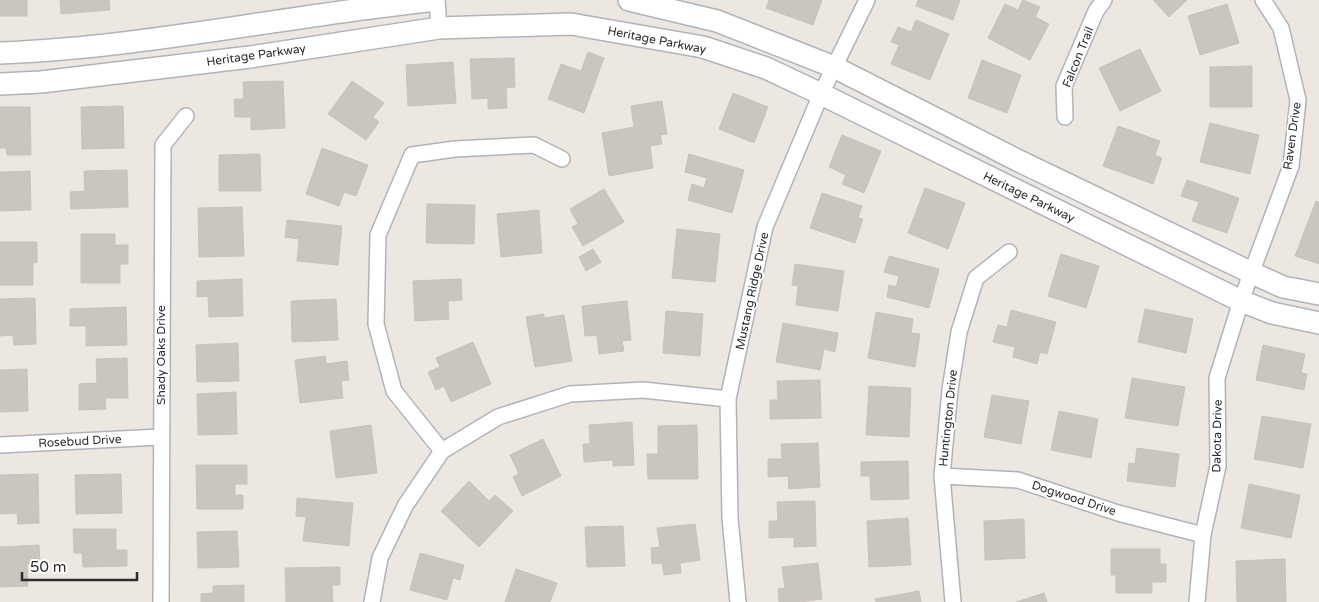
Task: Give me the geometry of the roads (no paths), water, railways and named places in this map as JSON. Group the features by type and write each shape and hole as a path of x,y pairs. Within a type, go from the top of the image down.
{"main road":[{"path":"0,53 46,51 145,41 322,14 435,0"},
{"path":"629,0 717,21 834,67 1017,160 1252,273 1283,287 1319,294"},
{"name":"Heritage Parkway","path":"0,84 41,82 240,58 439,28 571,24 703,47 766,68 821,94 1241,302 1272,313 1319,323"}],"street":[{"path":"435,0 439,28"},
{"name":"Mustang Ridge Drive","path":"738,602 730,518 728,399 765,227 821,94 867,0"},
{"name":"Falcon Trail","path":"1065,117 1064,86 1096,11 1104,0"},
{"name":"Raven Drive","path":"1241,302 1290,166 1298,100 1281,28 1263,0"},
{"name":"Shady Oaks Drive","path":"161,602 160,437 163,145 186,116"},
{"path":"442,451 394,391 376,324 378,235 412,155 455,149 534,145 562,159"},
{"name":"Huntington Drive","path":"953,602 942,476 950,390 959,332 976,278 1010,252"},
{"name":"Dakota Drive","path":"1197,602 1203,535 1218,466 1217,378 1241,302"},
{"path":"372,602 380,558 405,506 442,451 498,417 570,394 642,390 728,399"},
{"name":"Rosebud Drive","path":"0,445 160,437"},
{"name":"Dogwood Drive","path":"942,476 1018,480 1118,513 1203,535"}]}
